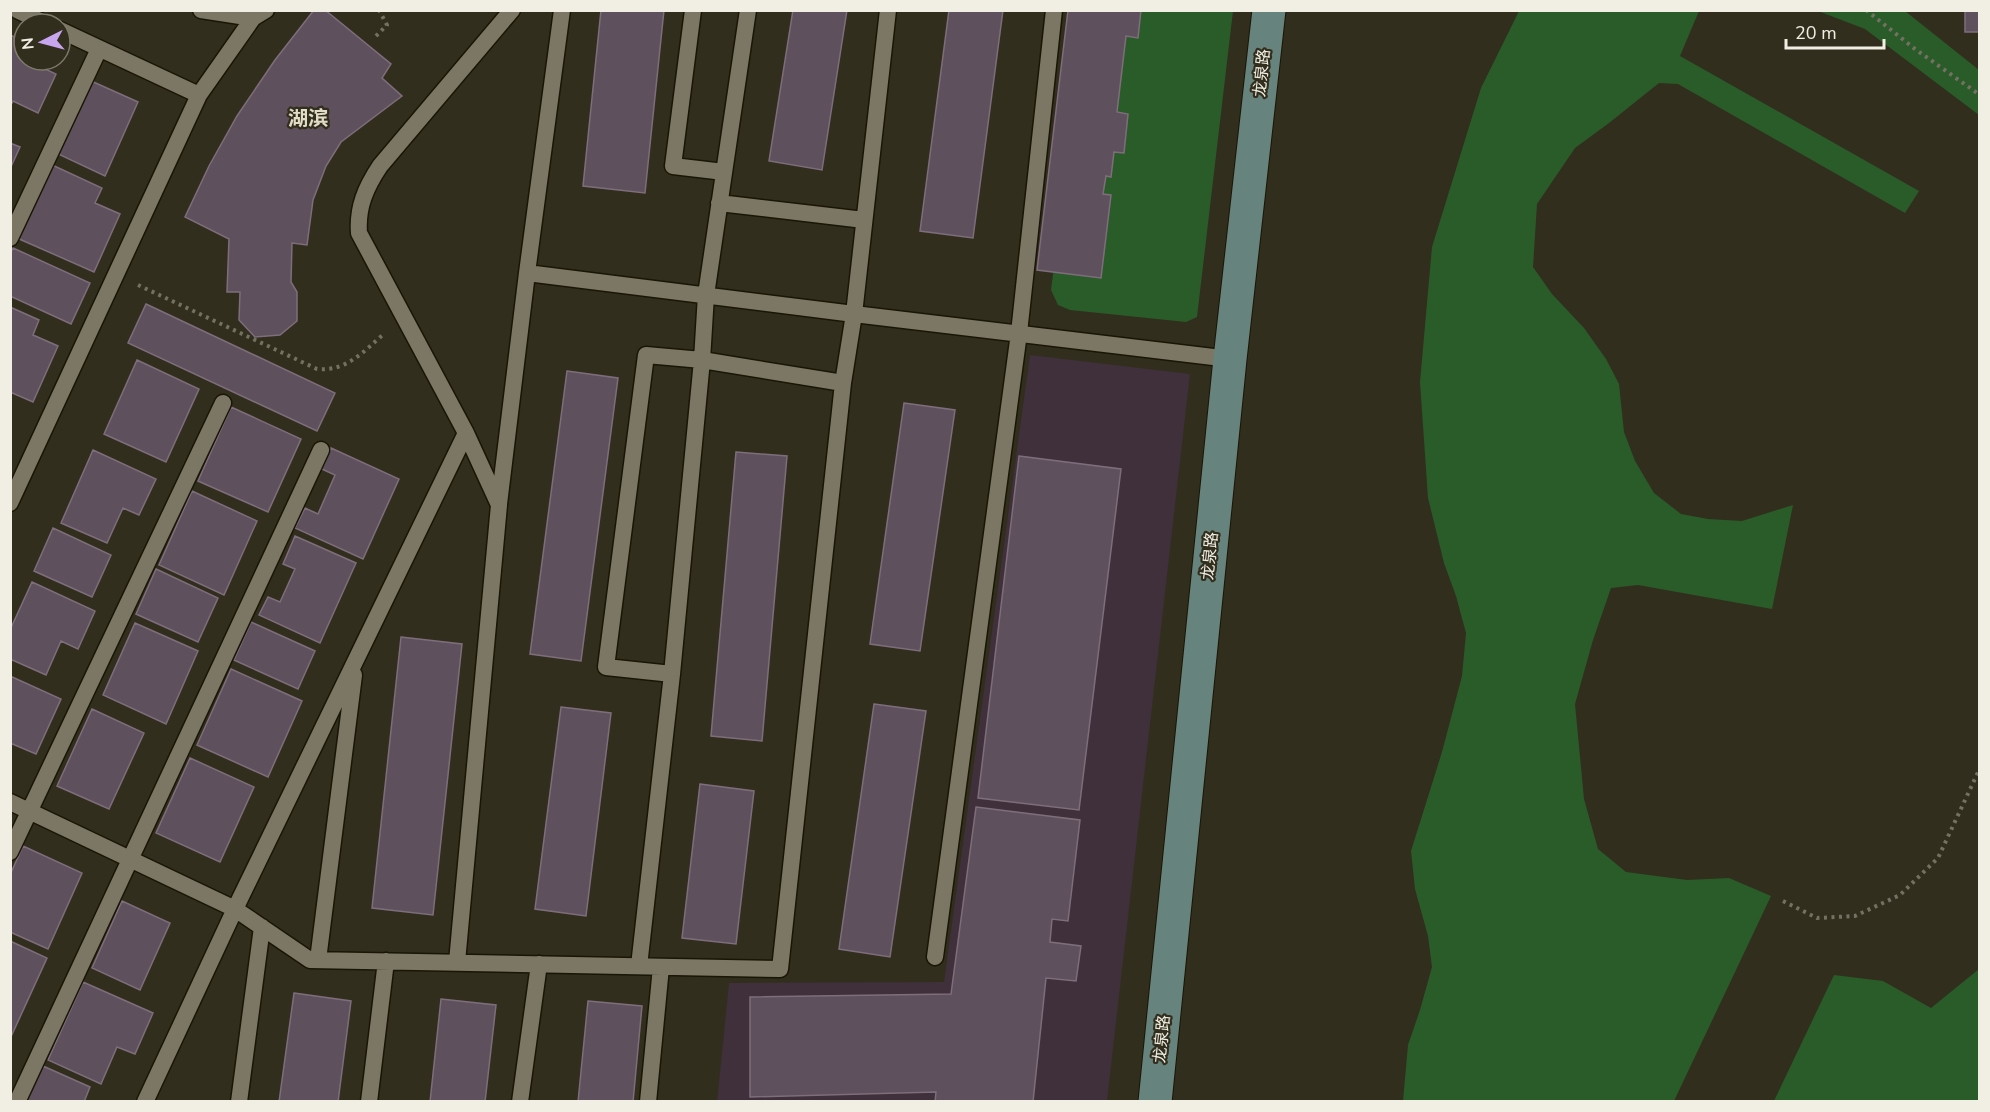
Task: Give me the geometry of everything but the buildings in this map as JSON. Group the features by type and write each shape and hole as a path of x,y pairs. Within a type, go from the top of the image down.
{"street":[{"name":"龙泉路","path":"1155,1101 1230,359 1269,10"}],"lane":[{"path":"201,10 259,14"},
{"path":"499,505 466,434 359,233 358,216 368,183 512,10"},
{"path":"457,962 499,505 562,10"},
{"path":"693,10 673,166 724,172"},
{"path":"639,966 672,674 702,360 706,295 748,10"},
{"path":"10,802 235,909 310,960 780,969 843,383 854,314 888,10"},
{"path":"935,957 1019,333 1054,10"},
{"path":"10,503 199,95 259,14"},
{"path":"72,36 199,95"},
{"path":"10,238 99,49"},
{"path":"719,203 864,219"},
{"path":"527,273 1230,359"},
{"path":"672,674 606,667 646,355 702,360 843,383"},
{"path":"10,852 223,403"},
{"path":"145,1101 235,909 466,434"},
{"path":"17,1101 321,450"},
{"path":"318,960 355,662"},
{"path":"240,1101 262,927"},
{"path":"369,1101 386,961"},
{"path":"520,1101 539,964"},
{"path":"648,1101 661,967"}],"path":[{"path":"376,36 387,25 379,10"},
{"path":"1866,10 1915,49 1980,95"},
{"path":"116,275 317,369 339,368 353,361 404,317"},
{"path":"1784,901 1817,918 1855,916 1900,895 1938,858 1980,768"}],"shaded area":[{"path":"1030,355 1190,374 1107,1101 717,1102 729,983 944,982"}],"green space":[{"path":"1086,11 1233,11 1197,317 1186,322 1070,310 1058,305 1051,290"},
{"path":"1519,11 1699,11 1680,56 1919,191 1905,213 1678,84 1659,83 1575,148 1537,204 1533,267 1552,294 1584,328 1606,359 1619,384 1624,432 1635,461 1654,493 1681,514 1708,519 1742,521 1793,505 1772,609 1638,585 1611,588 1575,704 1584,799 1598,849 1626,872 1687,880 1729,878 1771,896 1674,1101 1403,1101 1408,1045 1432,967 1428,936 1415,889 1411,851 1442,752 1462,676 1466,633 1444,563 1428,498 1420,382 1432,247 1481,88"},
{"path":"1818,11 1905,11 1979,70 1979,115 1865,29"},
{"path":"1979,969 1979,1101 1774,1101 1834,975 1883,981 1931,1008"}],"district":[{"name":"湖滨","path":"308,118"}]}
